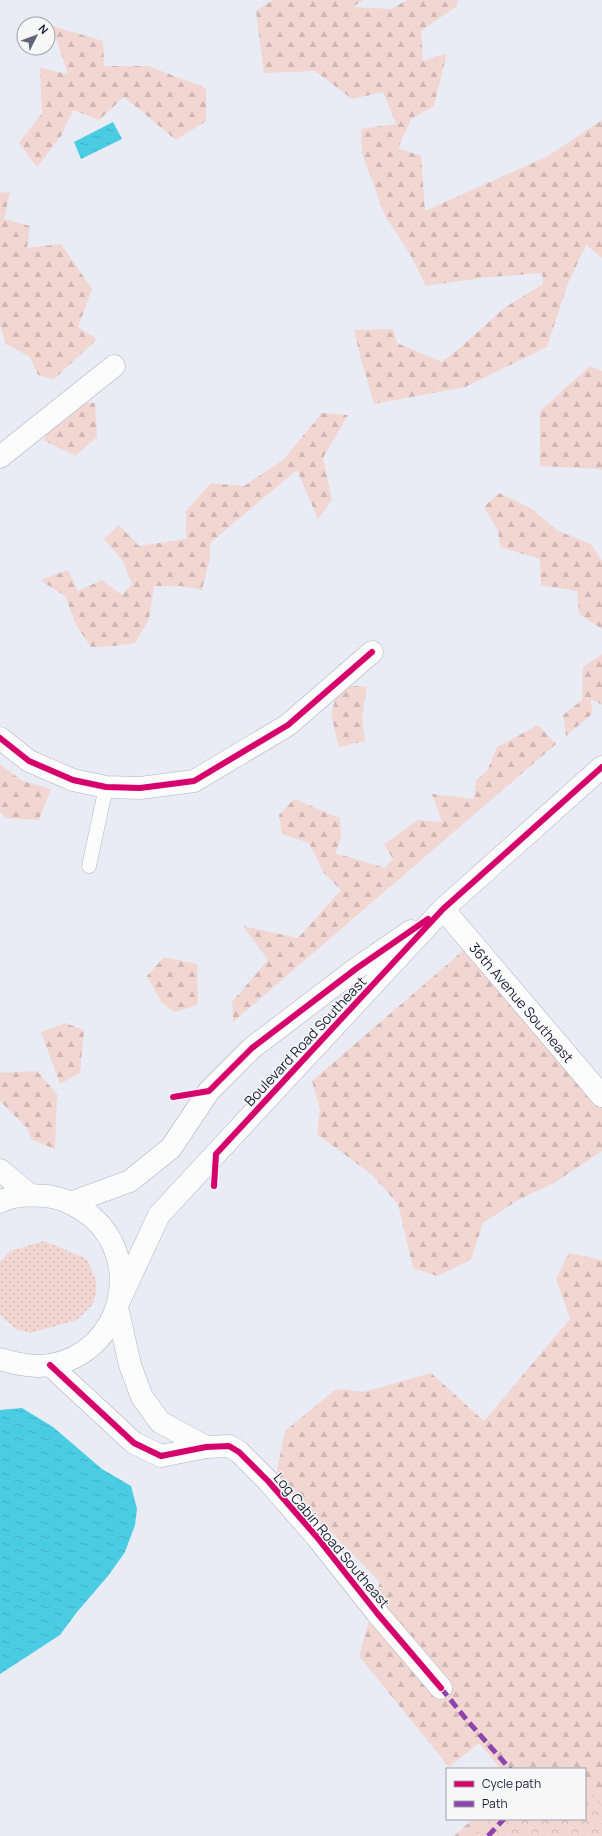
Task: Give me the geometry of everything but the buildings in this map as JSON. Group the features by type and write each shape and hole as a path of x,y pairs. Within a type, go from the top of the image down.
{"street":[{"path":"0,457 114,366"},
{"path":"0,738 29,761 73,780 106,787 140,788 194,781 288,725 372,652"},
{"name":"Boulevard Road Southeast","path":"22,1366 50,1365 70,1360 87,1349 102,1335 113,1318 118,1303 159,1215 443,909 602,767"},
{"name":"Boulevard Road Southeast","path":"70,1203 130,1182 171,1148 209,1091 252,1048 357,968 443,909"},
{"name":"36th Avenue Southeast","path":"443,909 602,1096"},
{"path":"0,1170 30,1195"},
{"path":"0,1202 30,1195 57,1197 81,1208 101,1224 114,1247 121,1272 118,1303 130,1365 142,1397 160,1422 206,1447"},
{"path":"0,1358 22,1366"},
{"name":"Log Cabin Road Southeast","path":"50,1365 134,1443 161,1456 206,1447 229,1446 239,1452 268,1481 316,1536 377,1614 441,1688"},
{"path":"0,1370 22,1366"}],"lane":[{"path":"88,866 106,787"}],"green space":[{"path":"273,0 363,0 353,7 391,9 407,0 458,0 457,6 421,31 423,61 447,53 434,106 411,119 398,148 421,156 425,211 548,156 602,120 602,258 586,245 568,283 547,347 465,387 374,404 354,330 393,329 397,343 442,362 504,308 543,284 542,273 480,278 426,286 410,254 385,216 362,153 361,129 396,124 383,92 352,99 315,71 264,73 256,11"},
{"path":"56,27 103,41 104,66 148,66 206,88 206,121 176,140 124,97 99,120 73,110 61,136 37,167 19,143 42,113 40,68 68,74 56,38"},
{"path":"10,192 4,219 30,226 27,248 61,244 92,289 78,327 97,339 54,379 38,375 30,357 6,344 0,325 0,193"},
{"path":"590,366 602,371 602,471 599,469 540,466 540,411"},
{"path":"55,401 95,403 97,437 75,456 45,441 47,409"},
{"path":"322,413 348,415 323,458 332,500 318,519 297,470 210,543 210,558 202,590 181,586 154,586 149,619 135,643 91,647 76,625 65,596 40,580 68,570 78,591 102,580 122,595 132,584 123,561 104,539 119,525 139,546 186,539 186,511 211,483 244,486 283,460"},
{"path":"499,493 532,509 558,531 591,544 602,561 602,629 579,614 577,591 541,585 540,559 500,547 498,531 484,507"},
{"path":"602,654 602,705 591,699 592,714 566,736 563,715 582,700 583,667"},
{"path":"339,685 367,687 362,718 365,741 339,747 331,715"},
{"path":"538,725 556,744 233,1022 232,1002 268,960 243,926 298,938 341,890 324,873 309,843 282,834 279,815 294,799 340,818 341,839 335,853 385,868 393,859 384,844 418,820 442,822 432,794 474,799 476,780 487,771 497,747"},
{"path":"0,765 23,781 51,789 39,820 6,818 0,812"},
{"path":"472,943 602,1096 602,1151 554,1183 518,1200 483,1223 471,1260 437,1276 413,1268 398,1204 371,1174 317,1134 320,1109 312,1081"},
{"path":"164,957 197,964 198,1005 174,1012 162,1003 147,976"},
{"path":"65,1023 84,1030 80,1073 60,1084 41,1032"},
{"path":"0,1071 2,1073 37,1071 57,1094 55,1149 32,1140 27,1128 0,1101"},
{"path":"44,1241 87,1259 96,1281 96,1292 93,1304 77,1320 30,1333 16,1329 0,1315 0,1262 10,1251"},
{"path":"569,1253 602,1260 602,1836 454,1836 472,1820 586,1820 586,1768 500,1768 479,1743 449,1767 359,1656 380,1582 276,1476 285,1431 336,1389 364,1392 431,1373 484,1421 570,1319 556,1279"},
{"path":"586,1788 602,1806 602,1836 474,1836 492,1820 586,1820"}],"water":[{"path":"113,122 122,139 81,159 74,142"},
{"path":"22,1408 53,1427 102,1469 131,1486 137,1509 135,1525 125,1552 108,1576 77,1612 60,1635 0,1674 0,1410"}],"marked path":[{"path":"441,1688 509,1768"},
{"path":"488,1836 503,1820"}],"cycle path":[{"path":"0,738 29,761 73,780 106,787 140,788 194,781 288,725 372,652"},
{"path":"214,1186 216,1154 443,909 602,767"},
{"path":"173,1097 209,1091 252,1048 357,968 428,919"},
{"path":"50,1365 134,1443 161,1456 206,1447 229,1446 239,1452 268,1481 316,1536 377,1613 441,1688"}]}
